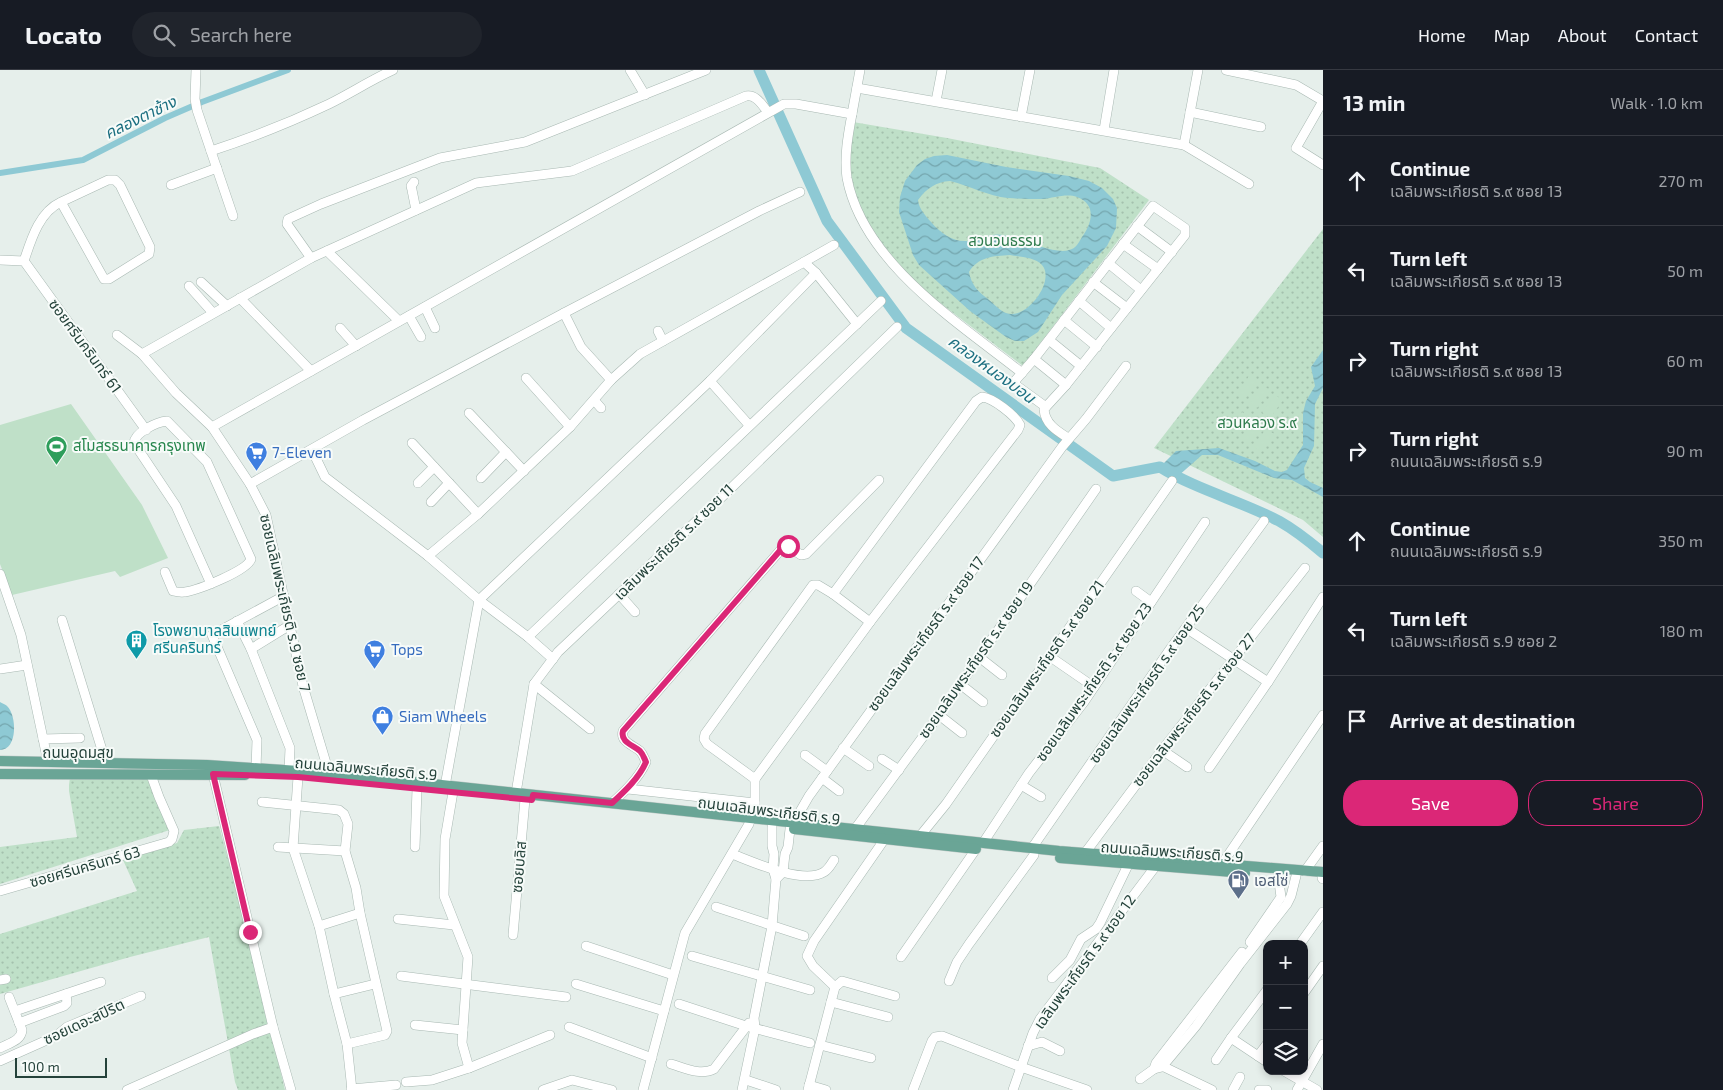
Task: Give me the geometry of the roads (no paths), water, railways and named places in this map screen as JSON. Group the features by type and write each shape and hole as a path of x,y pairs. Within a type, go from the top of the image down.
{"main road":[{"name":"ถนนเฉลิมพระเกียรติ ร.9","path":"0,761 207,765 329,774 351,779"},
{"name":"ถนนอุดมสุข","path":"0,768 154,772"},
{"name":"ถนนเฉลิมพระเกียรติ ร.9","path":"154,772 232,768"},
{"name":"ถนนเฉลิมพระเกียรติ ร.9","path":"185,770 213,774"},
{"name":"ถนนเฉลิมพระเกียรติ ร.9","path":"0,774 154,772 351,779 749,821 884,840 979,846 1128,865 1278,875 1301,873"},
{"name":"ถนนเฉลิมพระเกียรติ ร.9","path":"380,782 416,789 516,793 530,798"},
{"name":"ถนนเฉลิมพระเกียรติ ร.9","path":"576,802 612,803 749,821 772,827 855,829 920,836 979,846"},
{"name":"ถนนเฉลิมพระเกียรติ ร.9","path":"1033,852 1085,853 1222,864 1323,877"}],"street":[{"path":"196,70 194,100 233,216"},
{"path":"211,151 239,142 329,104 373,79 394,70"},
{"path":"630,70 645,95"},
{"path":"311,258 287,224 288,219 321,204 440,158 525,142 706,70"},
{"path":"860,70 846,145 847,177 855,204 867,230 888,258 917,290 1022,373"},
{"path":"936,101 942,70"},
{"path":"1022,116 1030,70"},
{"path":"1104,130 1114,70"},
{"path":"1184,145 1198,70"},
{"path":"1226,70 1296,86 1323,101 1296,148 1323,166"},
{"path":"857,88 1184,145 1249,184"},
{"path":"142,354 311,258 476,183 572,171 746,96 755,97 768,112"},
{"path":"212,427 784,104 796,104 852,114"},
{"path":"1190,112 1261,127"},
{"path":"171,185 217,168"},
{"path":"0,260 24,261 42,218 56,204 108,180 115,180 120,186 151,250 149,254 109,279 104,278 101,276 61,202"},
{"path":"414,182 412,190 416,210"},
{"path":"250,484 363,420 564,313 759,211 800,192"},
{"path":"1046,407 1014,382 1153,206 1184,228 1185,235 1097,347 1046,407 1045,414 1051,426 1066,442"},
{"path":"1137,226 1172,252"},
{"path":"1123,244 1158,270"},
{"path":"428,556 478,514 524,471 570,427 611,380 640,354 834,245"},
{"path":"327,251 399,321"},
{"name":"ซอยศรีนครินทร์ 61","path":"24,261 146,430"},
{"path":"804,262 816,273 857,324"},
{"path":"1108,263 1141,290"},
{"path":"469,1068 462,1043 468,957 444,896 445,839 447,790 479,600 710,381 816,273"},
{"path":"201,282 227,306"},
{"path":"1093,282 1127,308"},
{"path":"189,286 213,313"},
{"path":"240,298 311,371"},
{"path":"528,637 881,301"},
{"path":"1079,301 1111,328"},
{"path":"425,307 434,328"},
{"path":"564,313 581,347 611,380"},
{"path":"409,316 421,337"},
{"path":"1064,320 1097,347"},
{"name":"เฉลิมพระเกียรติ ร.๙ ซอย 11","path":"516,793 534,684 558,652 897,327"},
{"path":"340,328 356,346"},
{"path":"658,331 663,341"},
{"name":"ซอยเฉลิมพระเกียรติ ร.9 ซอย 7","path":"117,335 142,354 176,393 212,427 250,484 266,515 303,686 329,774"},
{"path":"1049,340 1081,366"},
{"path":"1034,359 1066,385"},
{"name":"ซอยเฉลิมพระเกียรติ ร.๙ ซอย 17","path":"783,872 784,854 788,847 792,826 824,775 1066,442 1126,366"},
{"path":"526,378 570,427"},
{"path":"710,381 749,425"},
{"path":"643,1090 685,933 732,854 749,821 755,803 755,780 870,622 1020,427 1014,417 993,401 984,397 976,401 833,594"},
{"path":"594,400 601,408"},
{"path":"469,413 524,471"},
{"path":"166,572 173,591 179,593 187,592 211,584 248,565 251,559 207,462 167,421 136,436 134,443 176,506 211,584"},
{"path":"412,443 478,514"},
{"path":"312,450 325,477 428,556 479,600 528,637 553,659"},
{"path":"481,478 506,452"},
{"path":"418,483 434,467"},
{"path":"612,803 628,789 646,762 639,750 624,740 623,731 784,546 788,546 801,555 806,554 879,480"},
{"name":"ซอยเฉลิมพระเกียรติ ร.๙ ซอย 21","path":"920,836 946,804 1172,481"},
{"path":"431,502 449,483"},
{"name":"ซอยเฉลิมพระเกียรติ ร.๙ ซอย 19","path":"855,829 939,714 1096,489"},
{"name":"ซอยเฉลิมพระเกียรติ ร.๙ ซอย 25","path":"949,981 957,962 969,944 1186,628 1264,521"},
{"name":"ซอยเฉลิมพระเกียรติ ร.๙ ซอย 23","path":"900,957 1094,687 1205,522"},
{"name":"ซอยเฉลิมพระเกียรติ ร.๙ ซอย 27","path":"1085,853 1162,750 1305,568"},
{"path":"0,577 21,635 48,762"},
{"path":"755,780 707,744 704,740 705,734 813,585 818,585 833,594 870,622"},
{"path":"1136,591 1151,602"},
{"path":"619,594 635,612"},
{"path":"256,769 257,740 212,634 284,596"},
{"path":"1209,768 1323,597"},
{"path":"62,620 106,763"},
{"path":"237,621 251,649 290,748 289,771"},
{"path":"251,649 290,625"},
{"path":"1186,628 1268,682"},
{"path":"1049,656 1094,687"},
{"path":"979,657 1002,675"},
{"path":"0,669 28,665"},
{"path":"534,684 590,729"},
{"path":"960,684 983,702"},
{"path":"939,714 962,733"},
{"path":"1222,864 1323,715"},
{"path":"43,740 80,738"},
{"path":"843,748 869,766"},
{"path":"1162,750 1187,767"},
{"path":"806,755 839,791"},
{"path":"882,759 899,770"},
{"name":"ซอยศรีนครินทร์ 63","path":"0,891 169,842 174,831 159,797 154,772"},
{"path":"213,774 273,1027 291,1090"},
{"path":"301,777 295,849 319,926 347,1044 351,1089 396,1085"},
{"path":"1022,785 1041,797"},
{"path":"415,847 416,789"},
{"path":"628,789 755,803"},
{"name":"ซอยบลิส","path":"514,935 530,798"},
{"path":"262,802 339,810 344,814 348,824 346,851 356,888 375,984 387,1032 385,1035 347,1044"},
{"path":"742,1090 746,1080 751,1027 772,926 776,879 773,870 772,827"},
{"path":"835,986 813,966 807,956 814,941 884,840"},
{"path":"1140,1079 1157,1066 1186,1032 1251,946 1301,873 1323,846"},
{"path":"278,847 346,851"},
{"path":"732,854 773,870 809,876 823,872 830,867 834,860"},
{"path":"1052,978 1070,960 1081,938 1096,930 1128,865"},
{"name":"เฉลิมพระเกียรติ ร.๙ ซอย 12","path":"1013,1090 1033,1033 1040,1020 1155,867"},
{"path":"776,879 783,872"},
{"path":"1278,875 1285,898"},
{"path":"716,907 804,936"},
{"path":"1303,940 1323,912"},
{"path":"319,926 360,913"},
{"path":"398,918 454,925"},
{"path":"586,946 673,975"},
{"path":"692,956 810,990"},
{"path":"1308,987 1323,966"},
{"path":"402,976 566,997"},
{"path":"826,1090 808,1088 835,986 842,981 894,996"},
{"path":"14,1012 101,982"},
{"path":"334,994 375,984"},
{"path":"576,984 664,1011"},
{"path":"19,1023 64,1006 67,1002 66,994"},
{"path":"1216,1060 1263,995"},
{"name":"ซอยเดอะสปิริต","path":"0,1061 56,1036 67,1027 141,996"},
{"path":"0,1048 20,1037 22,1030 9,997"},
{"path":"831,1002 888,1017"},
{"path":"679,1004 810,1043"},
{"path":"414,1025 463,1030"},
{"path":"127,1090 273,1027"},
{"path":"671,1064 698,1073 708,1073 714,1069 751,1027"},
{"path":"569,1028 652,1058"},
{"path":"406,1082 432,1080 469,1068 550,1035"},
{"path":"913,1090 932,1041 935,1037 942,1036 1087,1090"},
{"path":"1231,1038 1263,1059"},
{"path":"1028,1046 1042,1042 1060,1051"},
{"path":"1300,1086 1323,1044"},
{"path":"820,1045 871,1058"},
{"path":"1258,1056 1263,1049"},
{"path":"1157,1066 1198,1087 1212,1090"},
{"path":"1288,1075 1300,1086 1316,1090"},
{"path":"1233,1090 1240,1077"},
{"path":"543,1090 572,1080 612,1090"},
{"path":"746,1080 776,1090"},
{"path":"1259,1090 1267,1090"}],"water":[{"path":"947,155 1006,167 1069,176 1089,181 1102,188 1113,199 1117,208 1116,228 1107,246 1062,295 1038,332 1024,341 1015,341 1006,337 970,311 919,265 913,255 899,212 900,197 905,181 917,165 925,159","holes":["950,181 1008,198 1043,199 1069,195 1077,197 1088,204 1091,215 1090,220 1085,232 1074,248 1063,251 999,235 970,241 958,240 941,232 923,212 918,200 932,186","1010,255 1035,260 1042,265 1045,272 1045,280 1037,298 1030,306 1014,314 1001,311 981,294 973,284 969,272 981,260"]},
{"path":"1323,350 1323,388 1315,404 1314,446 1304,468 1305,478 1323,488 1323,497 1292,480 1274,478 1218,455 1202,455 1177,477 1160,467 1176,451 1219,448 1255,461 1275,471 1282,472 1287,470 1303,445 1303,413 1306,401 1315,386 1311,367"},
{"path":"0,702 10,710 13,717 14,731 10,744 0,750"}],"waterway":[{"name":"คลองตาช้าง","path":"0,173 83,160 165,118 288,70"},
{"name":"คลองหนองบอน","path":"759,70 827,221 906,328 1113,476 1160,467 1189,482 1279,521 1323,553"}],"place":[{"name":"สโมสรธนาคารกรุงเทพ","path":"57,465"},
{"name":"7-Eleven","path":"256,472"},
{"name":"โรงพยาบาลสินแพทย์ ศรีนครินทร์","path":"137,659"},
{"name":"Tops","path":"375,669"},
{"name":"Siam Wheels","path":"383,736"},
{"name":"เอสโซ่","path":"1238,900"}],"park label":[{"name":"สวนวนธรรม","path":"1005,241"},
{"name":"สวนหลวง ร.๙","path":"1257,423"}]}
